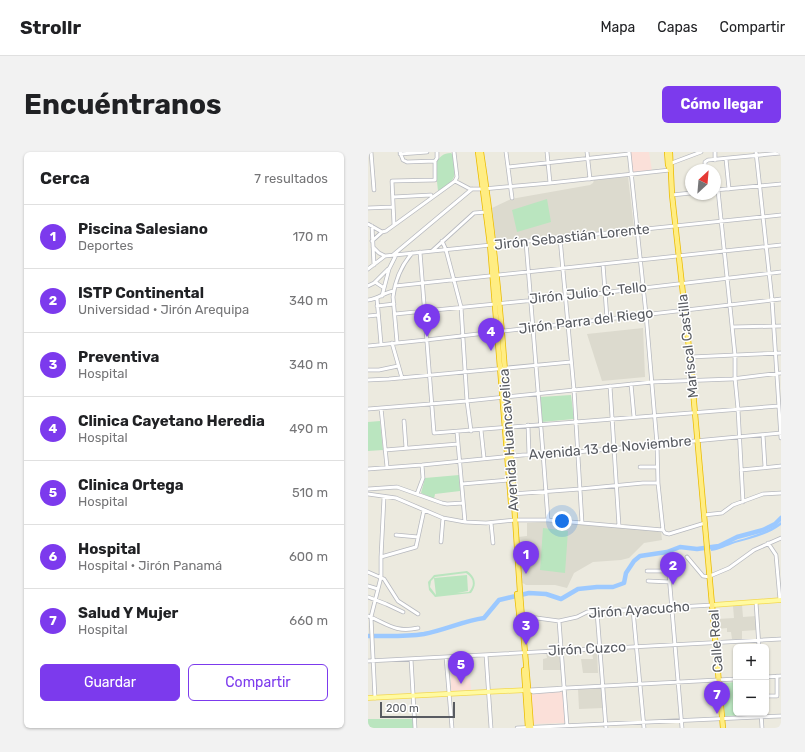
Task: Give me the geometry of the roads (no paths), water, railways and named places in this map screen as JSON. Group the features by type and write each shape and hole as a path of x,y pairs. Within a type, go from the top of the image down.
{"highway":[{"name":"Avenida Huancavelica","path":"478,152 485,189 486,212 492,245"},
{"name":"Avenida Huancavelica","path":"481,152 497,303 514,520 517,579 530,728"},
{"name":"Mariscal Castilla","path":"668,152 690,357 705,523"},
{"name":"Avenida Huancavelica","path":"509,456 509,480 512,494"},
{"name":"Calle Real","path":"705,523 723,728"}],"main road":[{"name":"Jirón Ayacucho","path":"713,605 780,600"},
{"path":"368,698 527,690"}],"street":[{"path":"371,152 374,190"},
{"path":"427,152 400,153 403,160 406,162 436,160"},
{"path":"394,224 392,181 436,179 437,152"},
{"path":"372,240 455,181 454,152"},
{"path":"506,152 512,198"},
{"path":"547,152 550,183"},
{"path":"587,152 590,179"},
{"path":"455,181 472,189 485,189 631,175 670,166 701,152"},
{"path":"715,152 715,160"},
{"path":"508,166 629,153 646,314 657,444 658,483 664,532"},
{"path":"706,164 706,161 756,154 781,153"},
{"path":"756,154 772,300 781,438"},
{"path":"726,159 729,189"},
{"path":"721,190 781,184"},
{"path":"382,296 394,255 472,189"},
{"path":"672,195 685,194"},
{"path":"393,197 431,195"},
{"path":"719,200 735,355 735,378 743,502"},
{"path":"368,208 393,207"},
{"path":"432,251 474,213 486,212"},
{"name":"Jirón Sebastián Lorente","path":"368,269 385,256 781,215"},
{"path":"370,225 382,232"},
{"path":"370,225 374,264"},
{"path":"560,238 564,268 567,324 574,390 582,523"},
{"path":"442,241 446,250 461,307 464,335 467,401 471,431"},
{"path":"526,242 544,453 545,492 548,520"},
{"path":"395,286 781,245"},
{"path":"373,247 385,256"},
{"path":"420,252 434,433 779,406"},
{"path":"397,342 394,314 394,291 401,268 412,253"},
{"path":"603,264 607,319"},
{"path":"368,286 375,282 389,269"},
{"name":"Jirón Julio C. Tello","path":"394,314 566,297 781,272"},
{"path":"375,282 384,288"},
{"path":"368,300 377,299 389,291 394,291"},
{"path":"377,299 381,344"},
{"name":"Jirón Parra del Riego","path":"368,346 781,299"},
{"path":"377,306 394,304"},
{"path":"368,316 378,315"},
{"path":"732,327 781,326"},
{"path":"392,343 402,378"},
{"path":"690,357 781,353"},
{"path":"368,380 571,362"},
{"path":"368,370 379,370 398,366"},
{"path":"368,409 467,401 652,382 735,378 781,373"},
{"path":"631,384 634,417"},
{"path":"610,386 619,526"},
{"path":"381,408 387,467"},
{"path":"404,421 406,448"},
{"path":"528,426 529,455"},
{"path":"481,430 484,458"},
{"path":"457,432 465,522"},
{"name":"Avenida 13 de Noviembre","path":"368,469 544,453 613,449 781,433"},
{"path":"763,434 765,467"},
{"path":"385,450 458,444"},
{"path":"417,494 423,478 422,465"},
{"path":"741,470 781,466"},
{"path":"640,467 657,467"},
{"path":"462,484 509,480"},
{"path":"512,494 658,483"},
{"path":"368,485 368,490 397,487 445,504 463,502"},
{"path":"704,514 722,513 733,505 763,494 781,493"},
{"path":"368,494 396,498 443,518 465,522 491,523 514,520 548,520 619,526 664,532 668,534 705,523"},
{"path":"375,698 369,617 381,577 384,497"},
{"path":"381,557 415,548 417,545 424,510"},
{"path":"441,542 443,518"},
{"path":"491,523 492,543"},
{"path":"396,535 418,537"},
{"path":"687,557 703,576 710,576 729,568 745,555 781,538"},
{"path":"768,543 776,555 780,579 780,600"},
{"path":"668,563 682,728"},
{"path":"647,571 669,571"},
{"path":"368,572 385,580 398,601 418,614"},
{"path":"648,581 670,582"},
{"path":"368,586 378,589"},
{"path":"368,598 403,612"},
{"path":"756,602 759,644"},
{"name":"Jirón Ayacucho","path":"521,613 559,621 577,617 587,612 713,605"},
{"path":"633,610 644,728"},
{"path":"597,612 606,726"},
{"path":"369,617 398,629 409,630 418,628"},
{"path":"559,621 567,727"},
{"name":"Jirón Cuzco","path":"368,661 781,639"},
{"path":"486,655 491,728"},
{"path":"446,657 452,728"},
{"path":"410,659 415,728"},
{"path":"769,696 777,696 777,676"},
{"path":"769,677 781,676"},
{"path":"527,690 533,692 558,690 564,688 733,680"},
{"path":"517,728 606,726 722,718 762,718 781,716"},
{"path":"762,718 762,728"}],"water":[{"path":"781,522 781,525 765,534 711,551 711,548 756,535"}],"waterway":[{"path":"368,636 410,636 432,632 484,618 499,600 529,593 546,594 561,599 578,589 613,587 624,583 626,573 634,561 640,556 667,552 680,547 697,549 719,546 737,537 763,530 775,524 781,518"}],"place":[{"name":"Hospital","path":"427,337"},
{"name":"Clinica Cayetano Heredia","path":"491,351"},
{"name":"Piscina Salesiano","path":"526,574"},
{"name":"ISTP Continental","path":"673,585"},
{"name":"Preventiva","path":"526,645"},
{"name":"Clinica Ortega","path":"461,684"},
{"name":"Salud Y Mujer","path":"717,714"}]}
